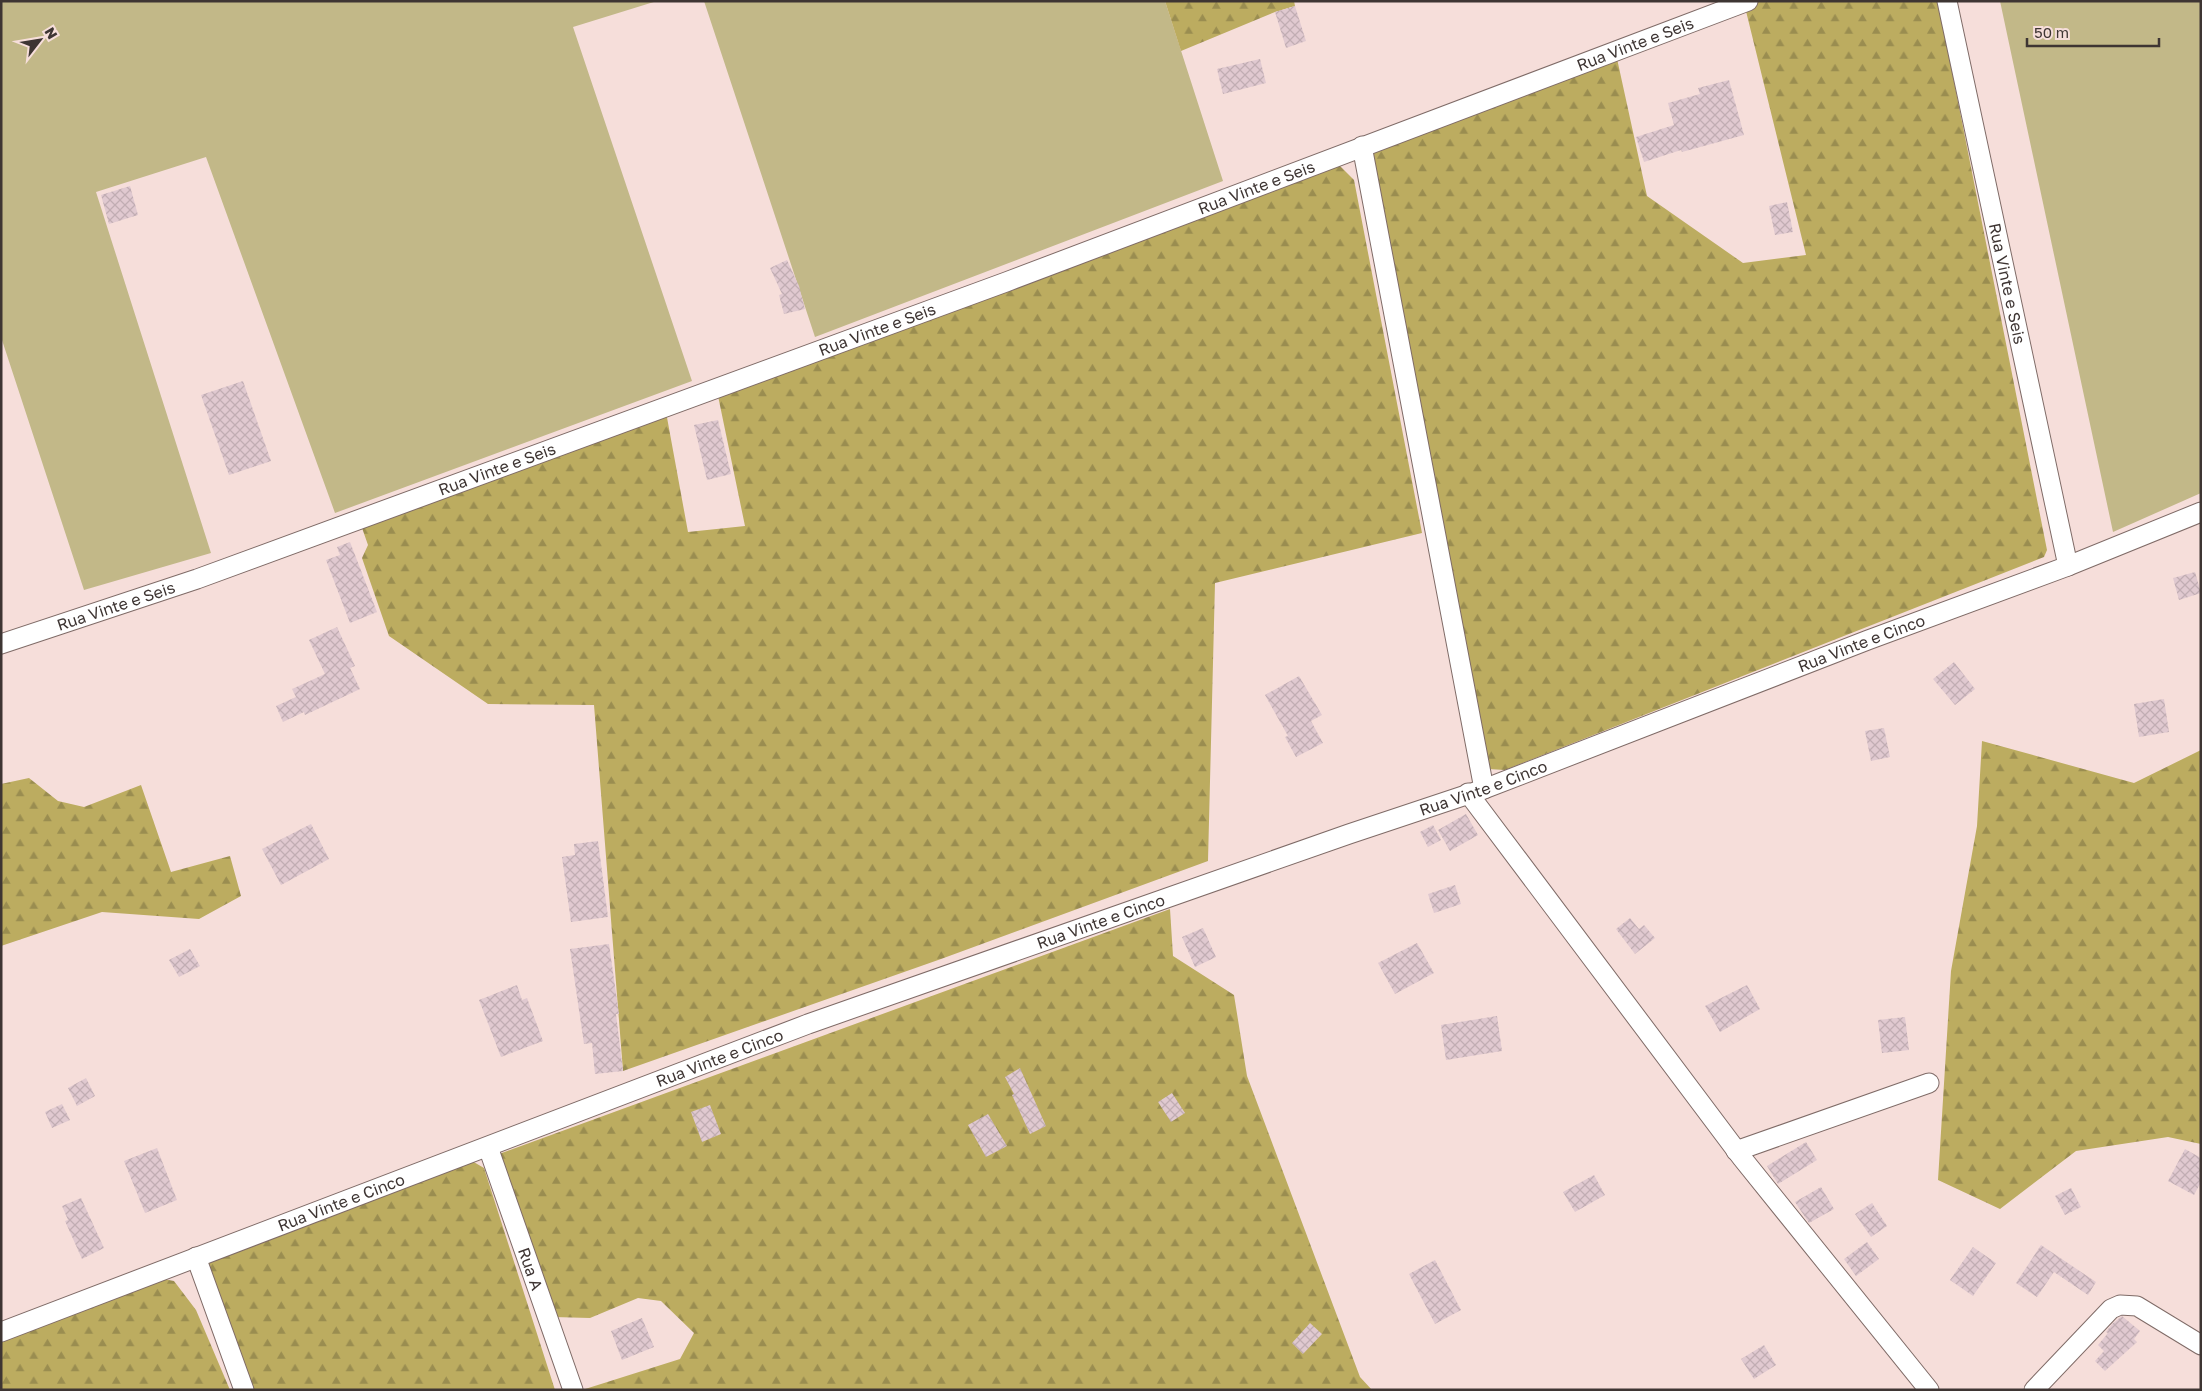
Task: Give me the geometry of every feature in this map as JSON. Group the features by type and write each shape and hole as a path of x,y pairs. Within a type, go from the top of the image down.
{"street":[{"name":"Rua Vinte e Seis","path":"1,644 197,579 1006,282 1748,1"},
{"name":"Rua Vinte e Seis","path":"1947,1 2068,566"},
{"path":"1362,146 1476,791 1736,1151 1929,1390"},
{"name":"Rua Vinte e Cinco","path":"1,1332 808,1024 1476,791 1868,640 2068,566 2201,512"},
{"path":"1736,1151 1929,1084"},
{"name":"Rua A","path":"488,1147 573,1390"},
{"path":"196,1257 244,1390"},
{"path":"2034,1390 2111,1309 2120,1305 2137,1306 2201,1344"}],"shaded area":[{"path":"1,1 657,1 573,27 692,381 335,513 206,157 96,192 211,553 84,590 1,337"},
{"path":"704,1 1165,1 1223,181 815,337"},
{"path":"2000,1 2201,1 2201,493 2113,532"}],"green space":[{"path":"1165,1 1294,1 1295,6 1275,12 1181,51"},
{"path":"1748,1 1938,1 2047,550 2044,557 1505,770 1488,769 1370,146 1616,54 1647,196 1743,263 1806,255 1744,3"},
{"path":"1338,164 1354,180 1422,533 1215,583 1208,861 941,959 623,1071 594,705 488,704 389,636 362,558 368,545 361,525 666,412 688,532 745,526 717,391"},
{"path":"1982,741 2134,783 2201,750 2201,1144 2168,1137 2076,1151 2000,1209 1938,1180 1951,971 1977,826"},
{"path":"29,778 58,801 84,807 141,785 171,872 230,856 241,896 199,919 102,912 1,946 1,784"},
{"path":"1170,909 1173,956 1234,995 1247,1076 1360,1377 1372,1390 582,1390 680,1359 694,1333 661,1301 638,1298 590,1318 553,1317 499,1154"},
{"path":"472,1161 484,1168 555,1390 249,1390 204,1270 208,1261"},
{"path":"158,1278 174,1281 196,1310 230,1390 1,1390 1,1339"}],"building":[{"path":"1295,6 1306,41 1286,48 1275,12"},
{"path":"1260,59 1266,83 1223,94 1217,69"},
{"path":"1729,80 1744,135 1682,152 1681,150 1644,162 1636,137 1674,125 1668,103 1700,94 1698,88"},
{"path":"130,186 138,215 109,224 101,195"},
{"path":"1787,202 1793,232 1775,235 1769,206"},
{"path":"787,260 799,286 805,309 784,314 779,295 782,294 770,268"},
{"path":"243,381 271,461 229,475 201,395"},
{"path":"718,420 731,474 707,480 694,425"},
{"path":"350,542 377,612 350,623 326,560 340,555 337,547"},
{"path":"2195,572 2201,593 2179,600 2173,578"},
{"path":"337,627 355,666 350,668 360,689 305,715 304,712 283,722 276,706 296,697 292,689 325,674 309,640"},
{"path":"1954,662 1975,689 1955,705 1933,679"},
{"path":"1299,676 1322,715 1311,721 1323,743 1296,757 1285,737 1288,736 1265,695"},
{"path":"2164,699 2169,732 2139,737 2134,704"},
{"path":"1884,728 1890,757 1871,761 1865,731"},
{"path":"1466,814 1478,835 1450,851 1438,830"},
{"path":"311,824 329,859 281,885 262,849"},
{"path":"1433,825 1441,840 1428,847 1420,832"},
{"path":"598,841 608,917 571,922 562,857 575,855 574,844"},
{"path":"1455,885 1461,904 1434,913 1428,894"},
{"path":"1630,918 1639,929 1644,925 1655,938 1635,954 1616,929"},
{"path":"1203,928 1216,957 1195,967 1182,937"},
{"path":"1417,943 1434,973 1395,994 1378,963"},
{"path":"609,944 619,1014 616,1014 623,1071 595,1074 592,1043 584,1044 570,949"},
{"path":"190,949 200,966 179,977 169,960"},
{"path":"517,985 522,1000 527,998 543,1041 501,1057 479,1000"},
{"path":"1747,985 1760,1009 1720,1032 1705,1006"},
{"path":"1497,1016 1502,1051 1446,1060 1441,1025"},
{"path":"1905,1017 1909,1050 1882,1053 1878,1020"},
{"path":"1020,1068 1046,1126 1030,1134 1005,1077"},
{"path":"86,1078 95,1096 77,1106 68,1088"},
{"path":"1172,1093 1185,1113 1171,1122 1158,1102"},
{"path":"62,1104 70,1120 52,1128 45,1112"},
{"path":"710,1105 721,1134 702,1142 691,1112"},
{"path":"988,1114 1007,1146 986,1157 968,1125"},
{"path":"1806,1142 1817,1160 1778,1184 1767,1166"},
{"path":"157,1148 177,1200 145,1213 124,1161"},
{"path":"2185,1149 2201,1158 2201,1182 2194,1195 2168,1181"},
{"path":"1594,1175 1605,1195 1575,1212 1563,1192"},
{"path":"1821,1187 1834,1209 1809,1223 1795,1202"},
{"path":"2071,1188 2081,1207 2065,1215 2055,1196"},
{"path":"81,1198 104,1248 82,1259 65,1221 68,1220 62,1206"},
{"path":"1872,1203 1887,1226 1871,1237 1855,1214"},
{"path":"1867,1242 1879,1259 1856,1276 1844,1259"},
{"path":"2041,1245 2096,1282 2088,1295 2054,1272 2037,1297 2016,1283"},
{"path":"1973,1247 1996,1263 1973,1296 1950,1280"},
{"path":"1435,1260 1461,1310 1435,1324 1409,1274"},
{"path":"2122,1316 2140,1331 2134,1339 2137,1342 2105,1371 2095,1361 2104,1351 2098,1345 2108,1333 2106,1332 2112,1324"},
{"path":"642,1318 654,1347 622,1360 611,1331"},
{"path":"1310,1323 1322,1334 1303,1354 1292,1343"},
{"path":"1764,1345 1776,1365 1754,1379 1741,1359"}]}
